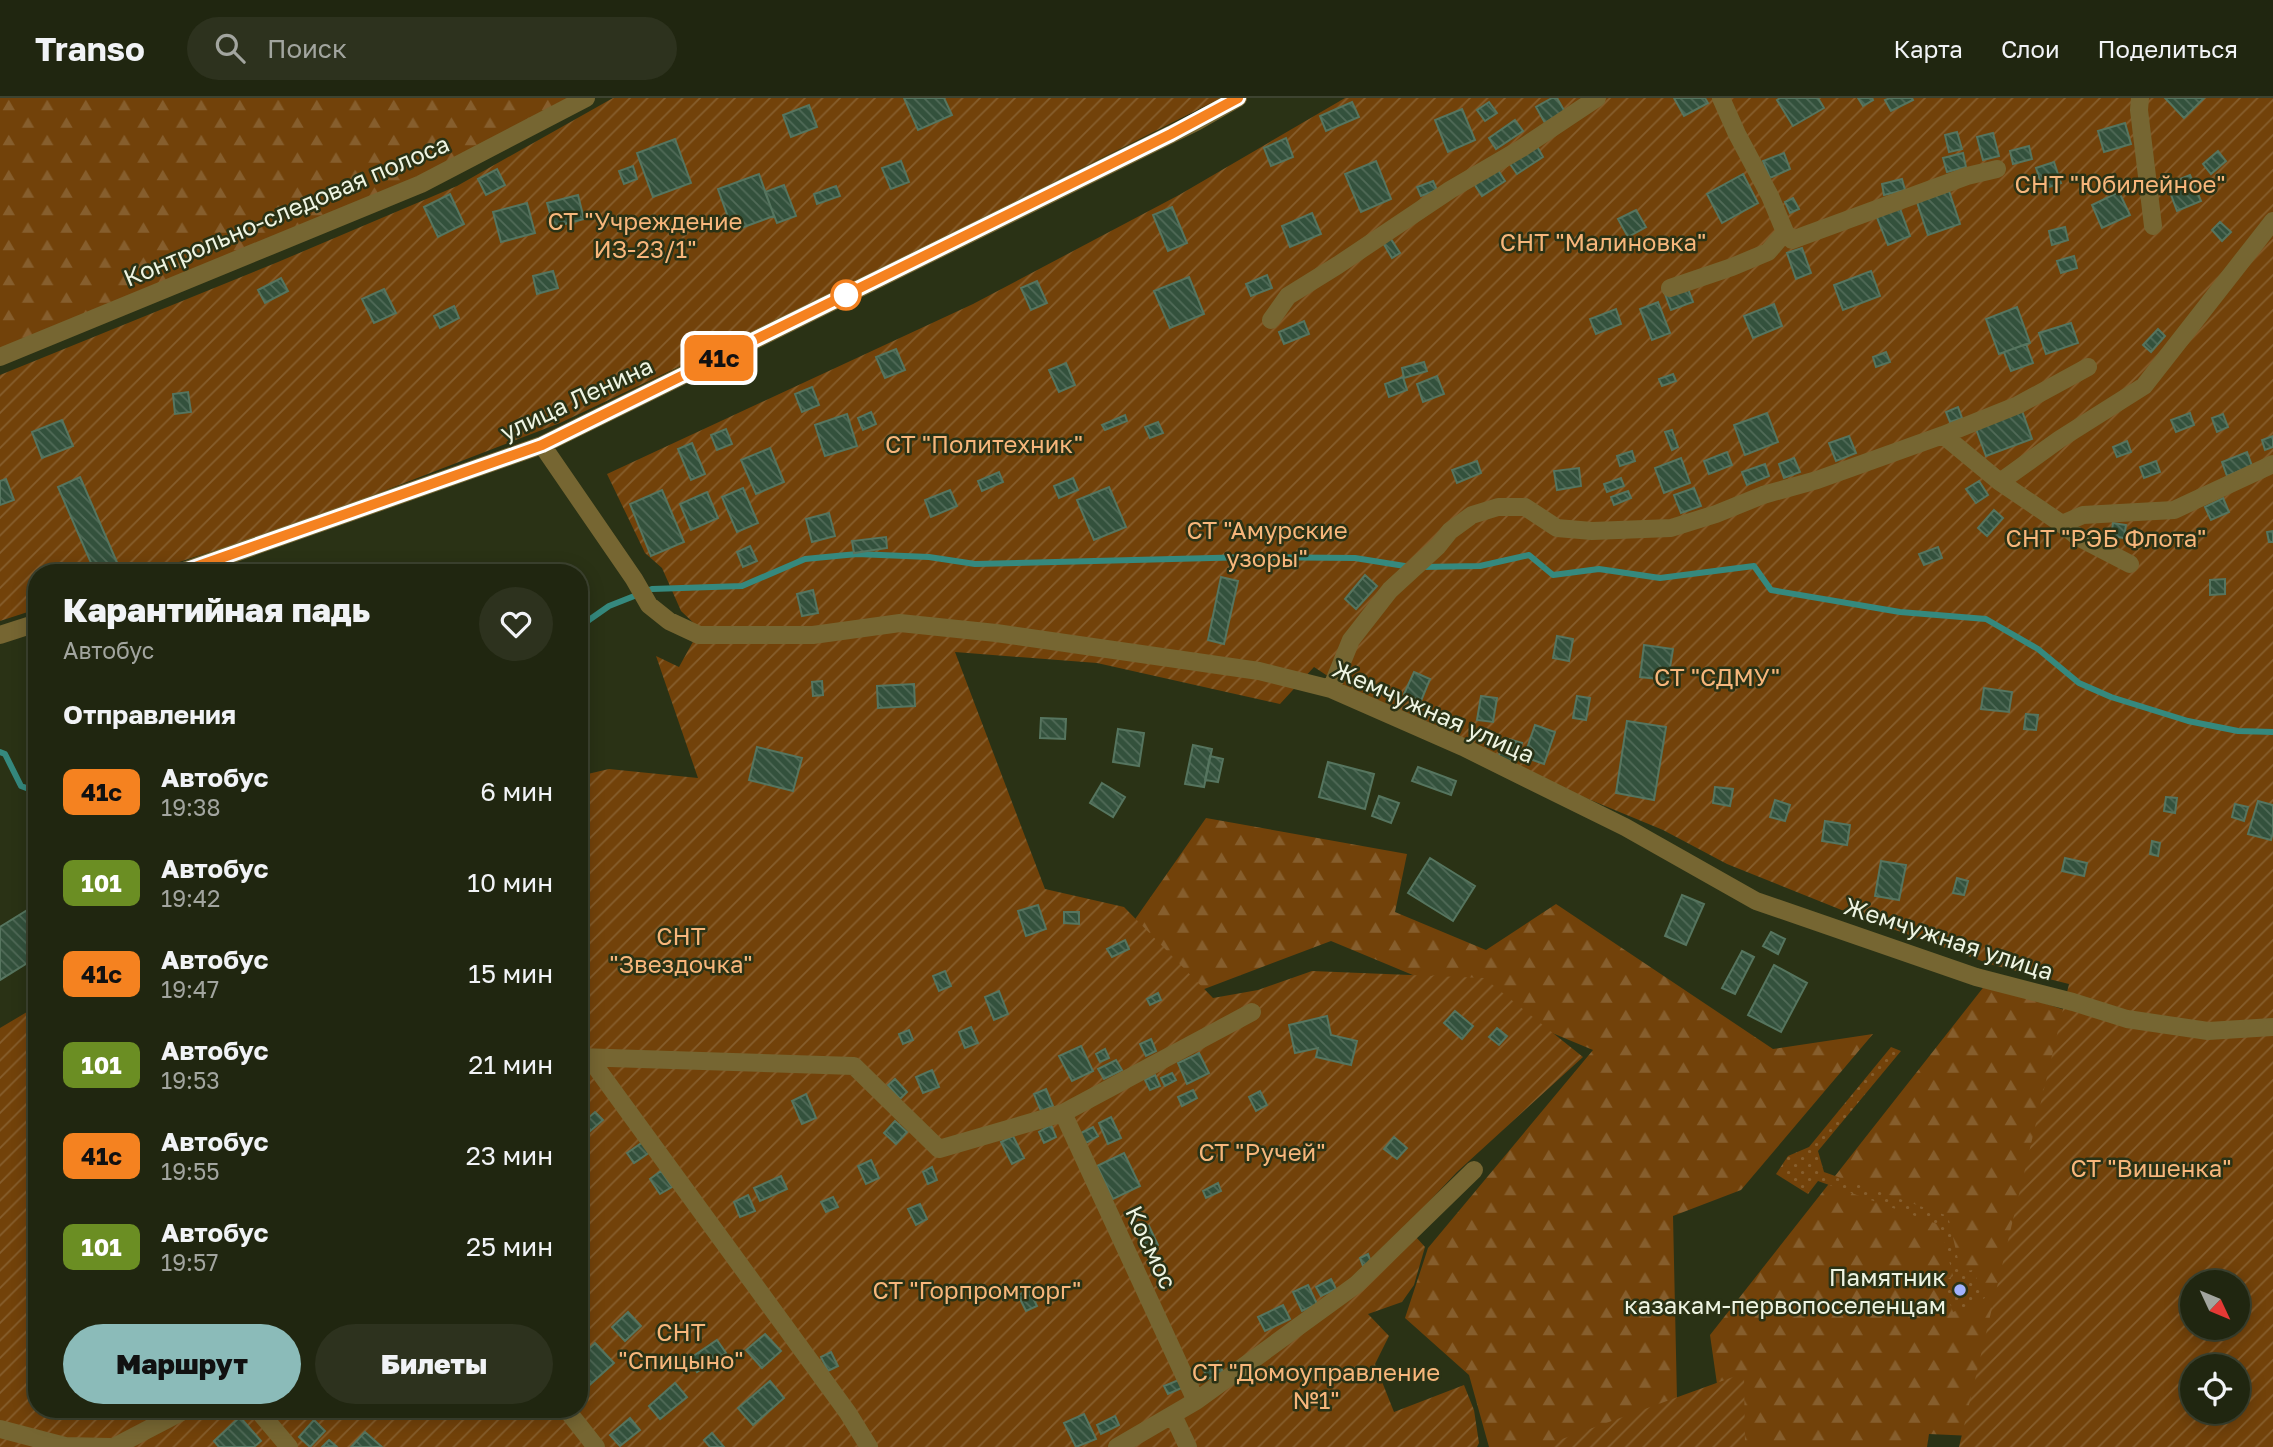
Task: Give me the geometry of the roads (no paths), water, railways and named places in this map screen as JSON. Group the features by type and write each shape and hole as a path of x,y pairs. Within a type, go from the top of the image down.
{"street":[{"name":"Контрольно-следовая полоса","path":"0,357 421,184 586,98"},
{"name":"улица Ленина","path":"203,564 542,445 1183,128 1238,98"},
{"path":"1271,320 1288,296 1597,98"},
{"path":"1721,98 1770,196 1784,232 1792,240 1968,176 1997,169"},
{"path":"2140,98 2139,110 2153,226"},
{"path":"2000,482 2060,439 2144,386 2273,221"},
{"path":"1670,288 1768,252 1784,232"},
{"path":"1331,689 1351,640 1390,590 1450,531 1472,515 1498,507 1525,507 1557,528 1592,531 1671,528 1943,435 2018,405 2088,368"},
{"path":"1943,435 2000,482 2078,537 2130,564"},
{"name":"Жемчужная улица","path":"542,445 649,605 670,621 699,635 813,635 900,623 996,633 1259,671 1331,689 1463,747 1625,827 1756,901 1976,977 2127,1019 2208,1031 2273,1027"},
{"path":"2062,524 2083,515 2174,510 2273,464"},
{"path":"0,635 28,626"},
{"path":"588,1058 854,1066 939,1149 1062,1113 1252,1012"},
{"path":"588,1062 848,1413 869,1447"},
{"name":"Космос","path":"1062,1113 1196,1401"},
{"path":"1117,1447 1196,1401 1357,1284 1474,1170"},
{"path":"1173,1415 1188,1447"},
{"path":"0,1429 65,1446 112,1447 169,1418"},
{"path":"265,1418 289,1447"},
{"path":"573,1418 596,1447"}],"waterway":[{"path":"588,621 609,606 652,589 742,586 805,559 857,554 929,557 975,564 1251,557 1355,558 1411,567"},
{"path":"1421,567 1480,566 1529,555 1553,575 1599,569 1660,578 1754,566 1771,590 1900,612 1986,619 2038,649 2079,683 2111,697 2188,721 2238,731 2273,732"},
{"path":"0,752 5,754 21,786 28,789"}],"place":[{"name":"Памятник казакам-первопоселенцам","path":"1960,1290"}],"park label":[{"name":"СНТ \"Юбилейное\"","path":"2120,183"},
{"name":"СТ \"Учреждение ИЗ-23/1\"","path":"645,234"},
{"name":"СНТ \"Малиновка\"","path":"1603,241"},
{"name":"СТ \"Политехник\"","path":"984,443"},
{"name":"СНТ \"РЭБ Флота\"","path":"2106,537"},
{"name":"СТ \"Амурские узоры\"","path":"1267,543"},
{"name":"СТ \"СДМУ\"","path":"1717,676"},
{"name":"СНТ \"Звездочка\"","path":"681,949"},
{"name":"СТ \"Ручей\"","path":"1262,1151"},
{"name":"СТ \"Вишенка\"","path":"2151,1167"},
{"name":"СТ \"Горпромторг\"","path":"977,1289"},
{"name":"СНТ \"Спицыно\"","path":"681,1345"},
{"name":"СТ \"Домоуправление №1\"","path":"1316,1385"}]}
